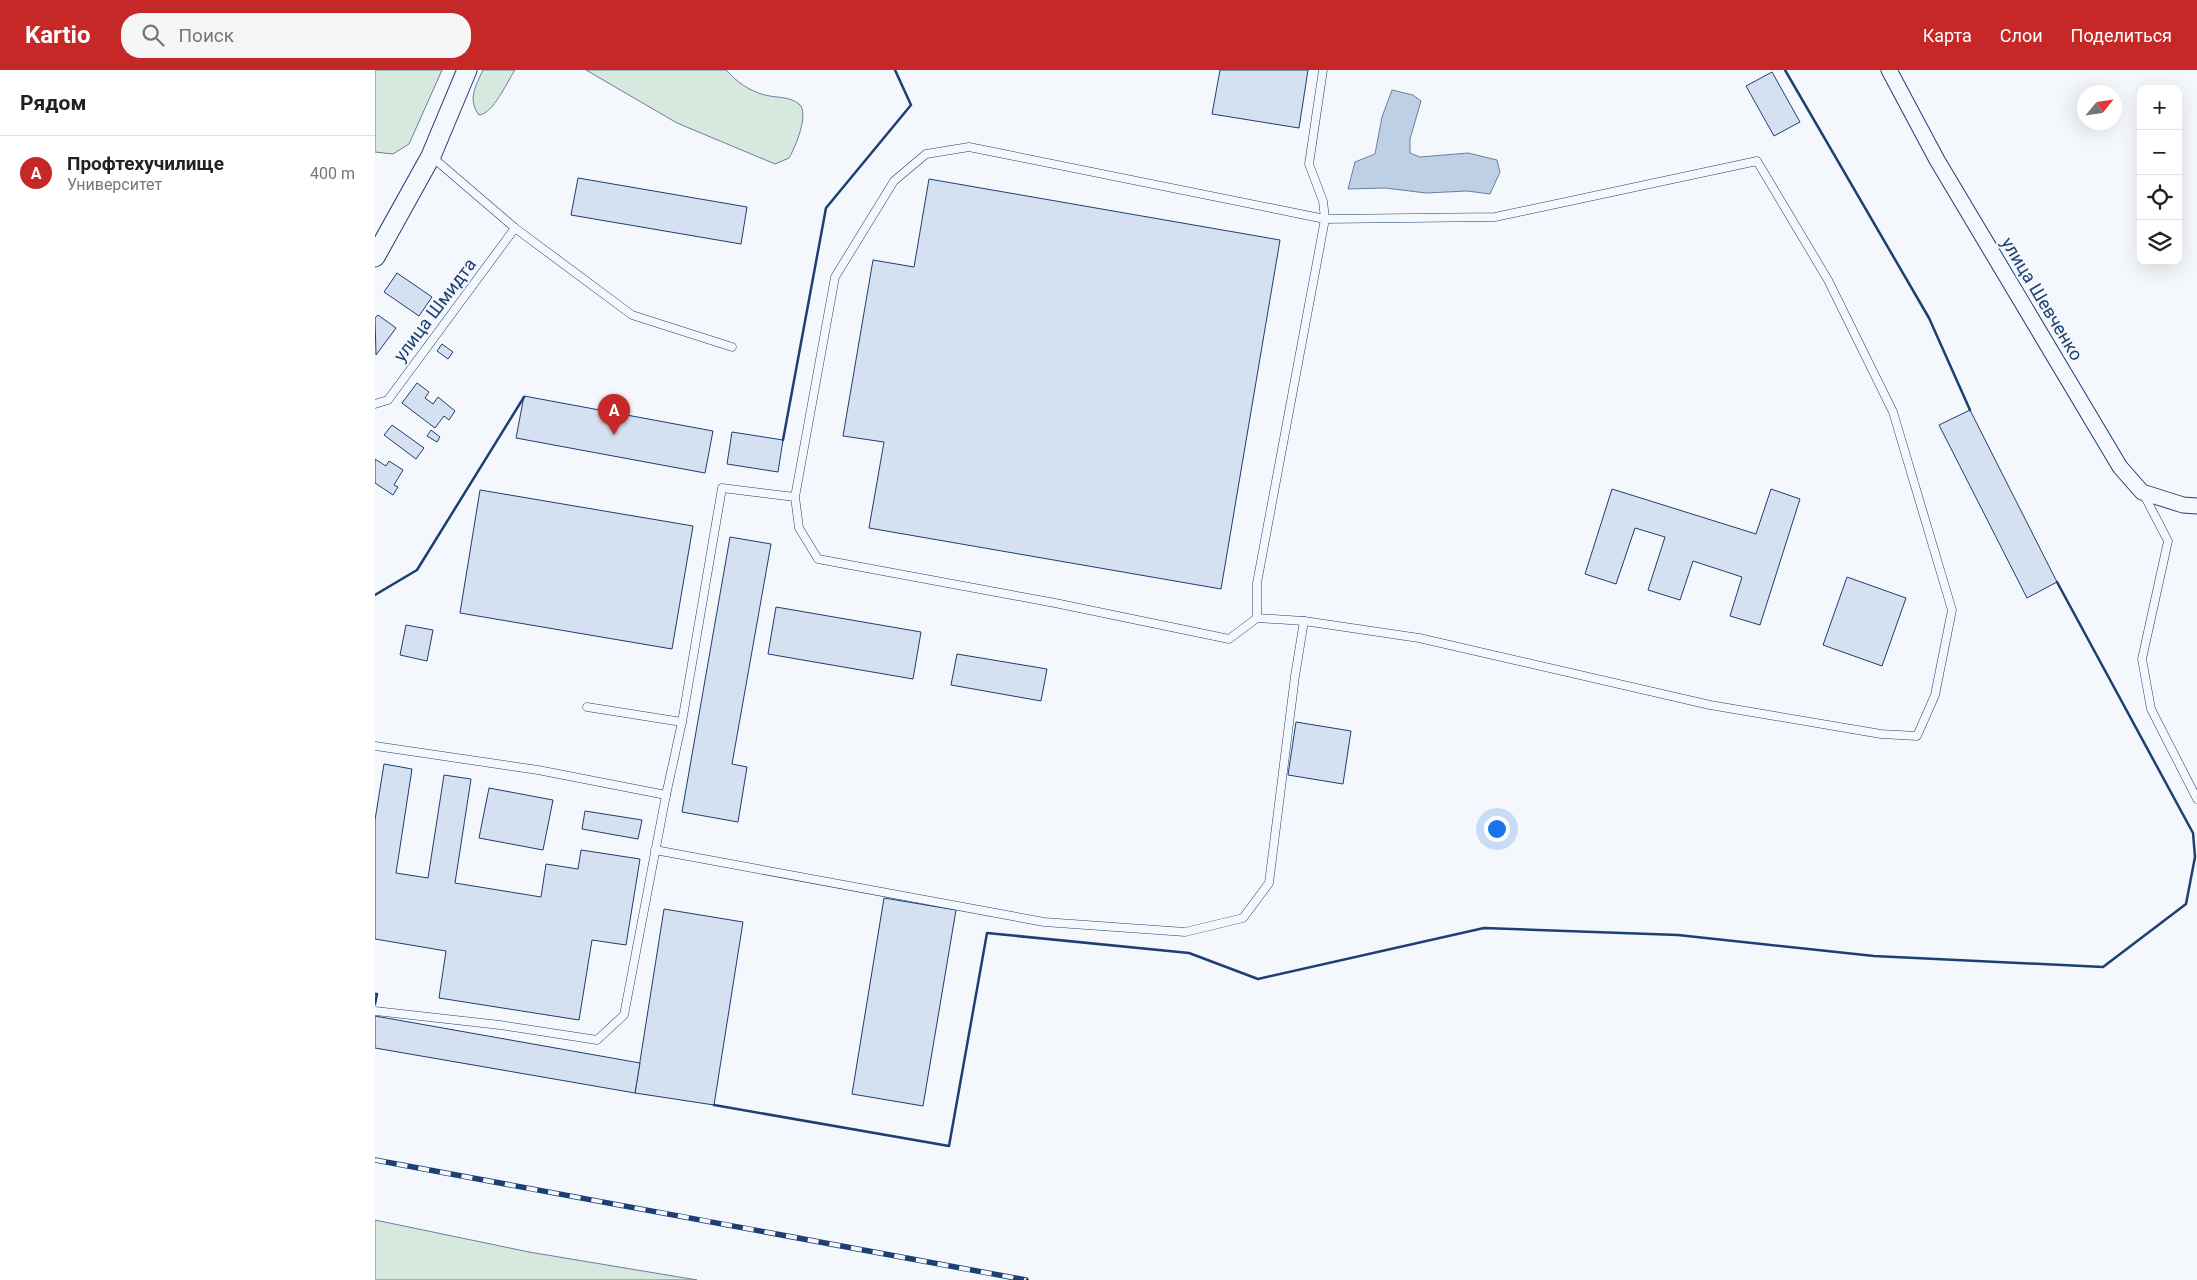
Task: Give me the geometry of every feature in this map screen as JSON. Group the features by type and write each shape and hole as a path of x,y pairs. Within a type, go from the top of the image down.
{"street":[{"path":"375,257 431,156 467,70"},
{"name":"улица Шевченко","path":"1889,70 1937,160 2120,467 2142,492"},
{"path":"2142,492 2183,505 2197,506"}],"lane":[{"path":"1257,618 1257,584 1325,219 1323,201 1309,164 1323,70"},
{"path":"969,147 1325,219 1495,217 1757,161 1828,280 1893,412 1952,610 1935,695 1917,736 1881,734 1710,706 1419,638 1304,621 1257,618 1229,639 818,559 799,528 795,498 835,277 894,181 926,154 969,147"},
{"path":"431,156 515,228 632,315 732,347"},
{"name":"улица Шмидта","path":"375,404 388,400 515,228"},
{"path":"375,1011 501,1025 597,1040 624,1015 655,850 682,722 722,488 795,498"},
{"path":"2142,492 2168,541 2142,659 2151,709 2197,799"},
{"path":"655,850 1044,922 1185,932 1243,918 1269,883 1295,676 1304,621"},
{"path":"587,707 682,722"},
{"path":"375,746 538,770 666,795"}],"shaded area":[{"path":"375,70 442,70 409,144 393,154 375,152"},
{"path":"483,70 515,70 494,103 484,113 479,115 475,109 473,98 475,87"},
{"path":"586,70 726,70 739,82 754,91 795,101 799,104 803,115 795,147 789,158 775,164 677,123"},
{"path":"375,1220 529,1252 697,1280 375,1280"}],"water":[{"path":"1392,90 1413,95 1421,101 1410,139 1410,153 1420,157 1468,153 1497,160 1500,172 1490,194 1467,191 1426,193 1385,188 1348,189 1355,162 1375,154 1382,117"}],"building":[{"path":"1220,70 1308,70 1299,128 1212,114"},
{"path":"1772,72 1800,122 1774,136 1746,86"},
{"path":"578,178 747,207 741,244 571,215"},
{"path":"929,179 1280,240 1221,589 869,528 884,442 843,436 873,260 914,267"},
{"path":"397,273 432,297 419,316 384,292"},
{"path":"378,315 396,328 376,355 375,318"},
{"path":"442,344 453,352 448,359 437,351"},
{"path":"417,383 429,392 425,398 433,404 438,397 455,411 449,420 444,416 435,428 402,403"},
{"path":"524,396 713,431 705,473 516,438"},
{"path":"1970,410 2057,582 2027,598 1939,425"},
{"path":"392,425 424,448 416,459 384,435"},
{"path":"431,430 440,437 437,442 427,436"},
{"path":"732,432 783,440 778,472 727,464"},
{"path":"375,459 386,466 389,461 403,470 394,485 398,487 393,495 375,483"},
{"path":"1612,489 1756,534 1771,489 1800,499 1760,625 1730,616 1742,577 1693,561 1680,600 1648,590 1665,537 1635,528 1616,584 1585,574"},
{"path":"480,490 693,526 672,649 460,613"},
{"path":"730,537 771,544 732,764 747,767 738,822 682,812"},
{"path":"1847,577 1906,598 1882,666 1823,645"},
{"path":"776,607 921,632 913,679 768,654"},
{"path":"406,625 433,630 427,661 400,655"},
{"path":"957,654 1047,669 1041,701 951,685"},
{"path":"1296,722 1351,731 1343,784 1288,775"},
{"path":"384,764 412,769 396,873 428,878 444,775 471,779 455,883 541,897 546,864 578,869 581,850 640,859 626,945 592,940 579,1020 439,998 446,951 375,939 375,820"},
{"path":"489,788 553,800 543,850 479,838"},
{"path":"585,811 642,820 638,839 582,829"},
{"path":"884,898 956,910 923,1106 852,1094"},
{"path":"664,909 743,922 714,1105 635,1093"},
{"path":"375,1016 640,1063 635,1093 375,1048"}],"railway":[{"path":"375,1160 1026,1280"}],"wall":[{"path":"783,440 826,208 911,105 895,70"},
{"path":"1785,70 1929,318 1970,410"},
{"path":"375,595 417,570 524,397"},
{"path":"714,1105 949,1146 987,933 1189,953 1258,979 1484,928 1678,935 1874,956 2103,967 2186,904 2195,857 2193,833 2057,582"},
{"path":"375,994 377,994 375,1004"}],"place":[{"name":"Профтехучилище","path":"614,435"}]}
